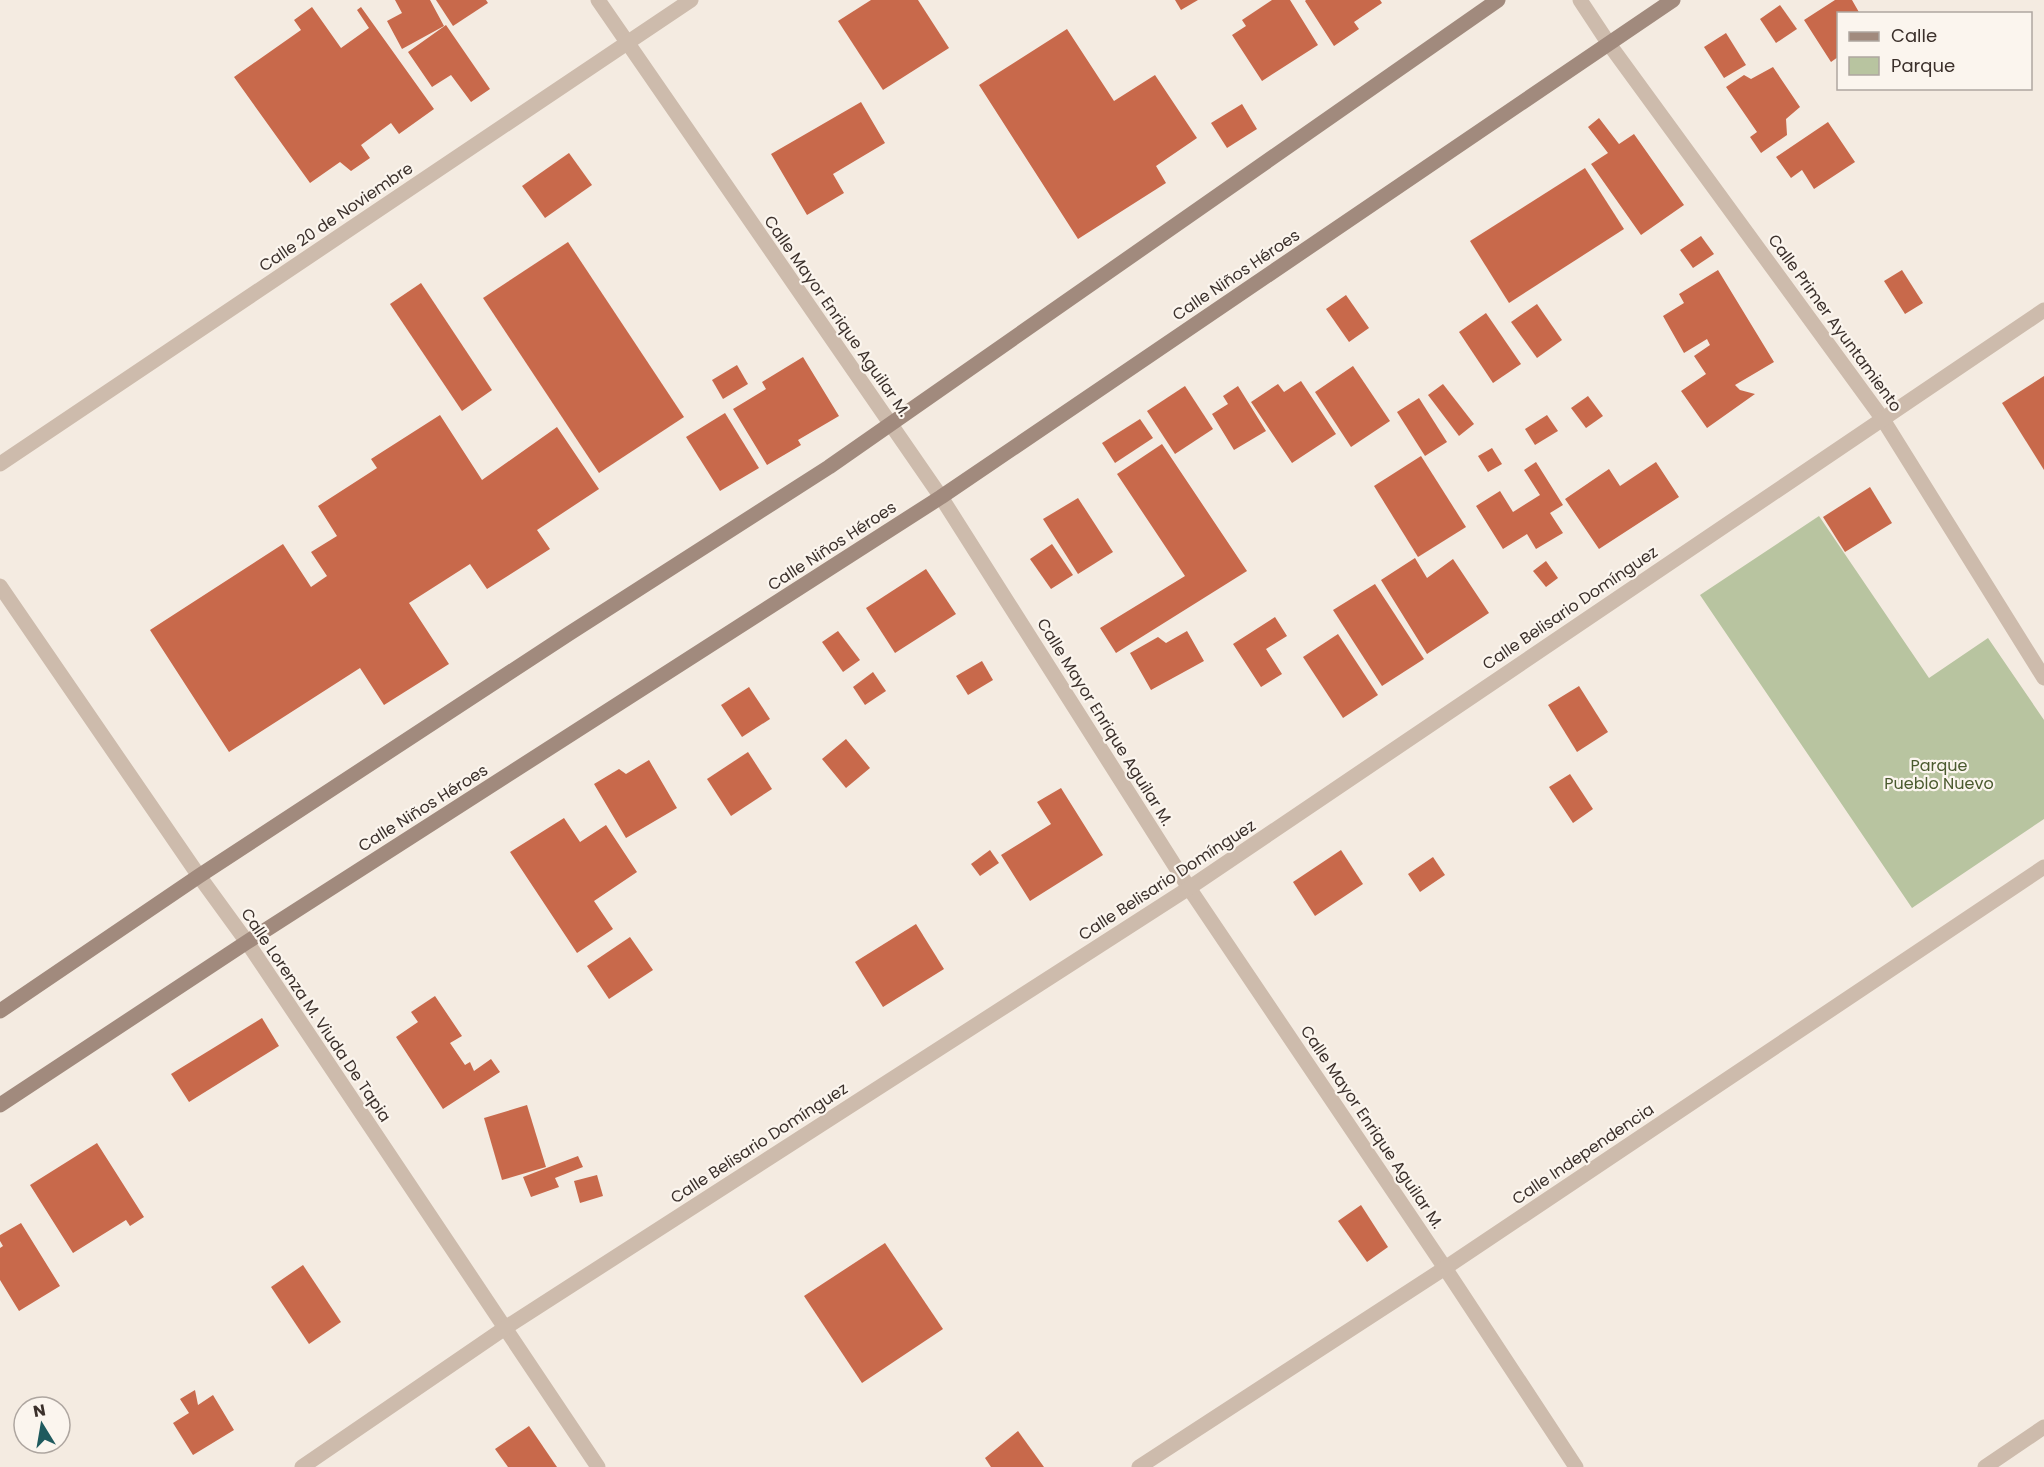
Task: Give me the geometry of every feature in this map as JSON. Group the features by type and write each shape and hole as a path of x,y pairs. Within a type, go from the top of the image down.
{"street":[{"name":"Calle Mayor Enrique Aguilar M.","path":"598,0 941,497 1190,888 1576,1467"},
{"name":"Calle 20 de Noviembre","path":"0,464 691,0"},
{"path":"0,1011 199,876 829,466 1498,0"},
{"name":"Calle Primer Ayuntamiento","path":"1580,0 1609,44 1882,418 2044,678"},
{"name":"Calle Niños Héroes","path":"0,1105 247,942 941,497 1673,0"},
{"name":"Calle Belisario Domínguez","path":"302,1467 505,1328 1190,888 2044,310"},
{"name":"Calle Lorenza M. Viuda De Tapia","path":"0,586 199,876 247,942 598,1467"},
{"name":"Calle Independencia","path":"1139,1467 1445,1268 2044,867"},
{"path":"1985,1467 2044,1427"}],"green space":[{"name":"Parque Pueblo Nuevo","path":"1819,516 1929,678 1988,638 2044,720 2044,819 1912,908 1700,595"}],"building":[{"path":"395,0 430,0 444,26 402,49 387,21 402,13"},
{"path":"436,0 486,0 488,3 453,26"},
{"path":"871,0 918,0 949,48 883,90 838,21"},
{"path":"1175,0 1198,0 1181,10"},
{"path":"1272,0 1290,0 1318,45 1262,81 1232,35 1246,26 1242,20"},
{"path":"1306,0 1380,0 1382,3 1354,22 1359,29 1334,46"},
{"path":"1835,0 1852,0 1859,12 1837,12 1837,58 1831,62 1804,20"},
{"path":"1780,5 1797,29 1776,43 1760,19"},
{"path":"312,7 341,48 369,28 357,10 361,7 434,109 399,134 391,123 361,145 370,158 351,171 340,162 310,183 234,77 301,30 294,20"},
{"path":"446,25 490,89 471,102 451,75 432,87 408,52"},
{"path":"1067,29 1114,101 1155,75 1197,138 1156,166 1166,183 1078,239 979,85"},
{"path":"1726,33 1746,65 1724,78 1704,47"},
{"path":"1773,67 1800,107 1786,119 1787,135 1761,153 1750,137 1757,132 1726,87 1744,75 1751,79"},
{"path":"861,102 885,143 833,174 844,193 807,215 771,154"},
{"path":"1242,104 1257,129 1227,148 1211,123"},
{"path":"1599,118 1619,144 1634,134 1684,205 1641,235 1591,164 1608,153 1588,127"},
{"path":"1828,122 1855,162 1814,189 1802,170 1791,178 1776,157"},
{"path":"569,153 592,185 545,218 522,186"},
{"path":"1585,168 1624,229 1509,303 1470,241"},
{"path":"1701,236 1714,254 1693,268 1680,250"},
{"path":"568,242 684,417 599,473 483,298"},
{"path":"1718,270 1774,362 1735,385 1740,390 1755,394 1707,428 1681,391 1706,374 1694,356 1710,345 1707,339 1684,353 1663,316 1684,303 1679,294"},
{"path":"1902,270 1923,303 1905,314 1884,281"},
{"path":"421,283 492,390 462,411 390,304"},
{"path":"1346,295 1369,328 1349,342 1326,309"},
{"path":"1537,304 1562,340 1537,358 1511,322"},
{"path":"1486,313 1521,364 1493,383 1459,332"},
{"path":"803,357 839,416 798,440 801,445 767,465 733,409 766,389 762,382"},
{"path":"737,365 748,384 723,399 712,380"},
{"path":"1353,366 1390,421 1351,447 1315,392"},
{"path":"2044,376 2044,470 2002,403"},
{"path":"1301,381 1336,434 1292,463 1251,402 1278,384 1284,392"},
{"path":"1443,384 1474,424 1459,436 1428,395"},
{"path":"1185,386 1213,429 1175,454 1147,411"},
{"path":"1238,386 1266,431 1234,450 1212,414 1228,404 1223,396"},
{"path":"1588,396 1603,416 1586,428 1571,408"},
{"path":"1419,398 1447,442 1425,456 1397,412"},
{"path":"725,413 759,468 720,491 686,437"},
{"path":"440,415 482,480 557,427 599,489 537,530 550,549 487,589 470,564 409,603 449,664 384,705 360,668 229,752 150,630 283,544 311,587 327,576 311,552 337,536 318,506 377,468 371,459"},
{"path":"1547,415 1558,431 1535,445 1525,429"},
{"path":"1140,419 1153,438 1115,463 1102,443"},
{"path":"1162,444 1247,571 1116,653 1100,628 1185,576 1117,474"},
{"path":"1492,448 1502,464 1488,472 1478,456"},
{"path":"1421,456 1466,527 1418,557 1374,486"},
{"path":"1536,462 1563,505 1550,513 1563,533 1536,549 1527,534 1503,549 1476,506 1500,491 1513,512 1540,495 1524,470"},
{"path":"1656,462 1679,497 1599,549 1565,499 1609,469 1620,486"},
{"path":"1870,487 1892,523 1845,552 1823,517"},
{"path":"1078,498 1113,552 1078,574 1043,519"},
{"path":"1052,544 1073,575 1051,589 1030,559"},
{"path":"1415,558 1427,578 1453,559 1489,613 1427,654 1381,580"},
{"path":"1546,561 1558,578 1546,587 1533,571"},
{"path":"926,569 956,614 895,653 866,608"},
{"path":"1375,584 1424,659 1382,686 1333,610"},
{"path":"1275,617 1287,636 1266,649 1282,674 1261,687 1233,644"},
{"path":"838,631 860,660 843,672 822,642"},
{"path":"1187,631 1204,661 1151,690 1130,653 1158,637 1166,643"},
{"path":"1338,634 1378,695 1343,718 1303,657"},
{"path":"982,661 993,680 968,695 956,676"},
{"path":"873,672 886,691 865,705 853,687"},
{"path":"1579,686 1608,732 1577,752 1548,705"},
{"path":"749,687 770,719 742,737 721,705"},
{"path":"846,739 870,768 846,788 822,759"},
{"path":"748,752 772,789 731,816 707,779"},
{"path":"649,760 677,808 626,838 594,784 619,769 626,774"},
{"path":"1570,774 1593,809 1573,823 1549,787"},
{"path":"1061,788 1103,855 1030,901 1001,855 1051,824 1037,802"},
{"path":"564,818 580,842 606,825 637,872 594,901 613,929 577,953 510,852"},
{"path":"990,850 999,863 980,876 971,864"},
{"path":"1341,850 1363,884 1315,916 1293,882"},
{"path":"1433,857 1445,875 1420,892 1408,874"},
{"path":"916,924 944,969 883,1007 855,962"},
{"path":"630,937 653,970 609,999 587,966"},
{"path":"435,996 462,1036 450,1043 465,1065 470,1062 474,1071 491,1059 500,1072 443,1109 396,1037 418,1022 411,1012"},
{"path":"262,1018 279,1046 189,1102 171,1074"},
{"path":"527,1105 546,1167 502,1180 484,1118"},
{"path":"97,1143 144,1217 130,1226 126,1220 73,1253 30,1185"},
{"path":"578,1156 583,1167 555,1178 559,1187 531,1197 523,1177"},
{"path":"597,1175 603,1196 580,1203 574,1181"},
{"path":"1361,1205 1388,1247 1367,1262 1338,1221"},
{"path":"21,1223 60,1286 19,1311 0,1280 0,1248 3,1246 0,1235"},
{"path":"885,1243 943,1329 862,1383 804,1296"},
{"path":"303,1265 341,1322 309,1344 271,1287"},
{"path":"195,1390 198,1405 213,1395 234,1430 193,1455 173,1423 189,1413 180,1399"},
{"path":"529,1426 557,1467 508,1467 495,1449"},
{"path":"1018,1431 1044,1467 991,1467 985,1458"}]}
